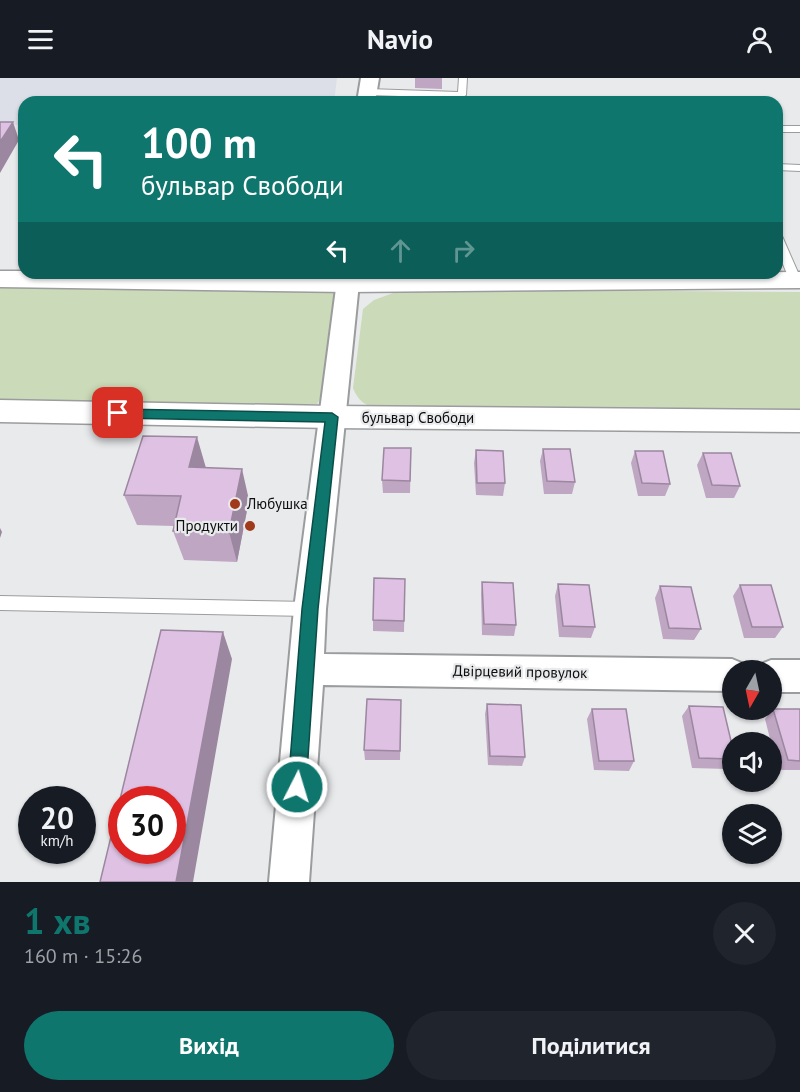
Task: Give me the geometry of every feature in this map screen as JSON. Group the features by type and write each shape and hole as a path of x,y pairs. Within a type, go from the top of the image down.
{"street":[{"path":"0,279 18,279"},
{"path":"289,882 310,609 348,279"},
{"path":"573,279 798,280"},
{"name":"бульвар Свободи","path":"0,411 332,417 800,421"},
{"name":"Двірцевий провулок","path":"307,669 722,675"},
{"path":"782,676 800,676"}],"lane":[{"path":"368,91 462,95 463,78"},
{"path":"783,129 800,129"},
{"path":"783,167 800,168"},
{"path":"783,249 798,280"},
{"path":"0,603 310,609"}],"shaded area":[{"path":"0,78 337,78 335,96 18,96 18,125 0,125"}],"green space":[{"path":"0,285 330,290 339,297 324,393 317,404 299,405 0,401"},
{"path":"404,289 800,292 800,414 377,409 361,400 353,388 363,309 374,300"}],"building":[{"path":"0,122 13,122 0,142"},
{"path":"143,436 197,437 189,467 242,469 229,532 173,531 181,496 124,495"},
{"path":"384,448 411,448 410,481 382,480"},
{"path":"543,449 570,449 575,482 547,481"},
{"path":"476,450 503,451 505,483 477,483"},
{"path":"635,451 663,451 670,484 642,483"},
{"path":"703,453 731,453 740,486 712,485"},
{"path":"374,578 405,579 404,621 373,620"},
{"path":"482,582 513,583 516,625 484,624"},
{"path":"558,584 589,585 595,627 563,626"},
{"path":"740,585 771,585 783,627 752,627"},
{"path":"660,586 691,587 701,629 669,628"},
{"path":"161,630 223,632 186,829 186,786 123,786"},
{"path":"367,699 401,700 400,751 364,750"},
{"path":"487,704 521,705 525,757 490,756"},
{"path":"689,706 722,707 722,720 726,720 729,732 722,732 722,759 699,758"},
{"path":"592,709 626,709 634,761 599,761"},
{"path":"782,709 800,709 800,761 788,760 782,732 780,732 776,720 782,720"},
{"path":"108,849 108,864 179,864 176,882 100,882"}],"place":[{"name":"Любушка","path":"235,504"},
{"name":"Продукти","path":"250,526"}],"route":[{"path":"118,413 332,417 310,609 297,787"}]}
